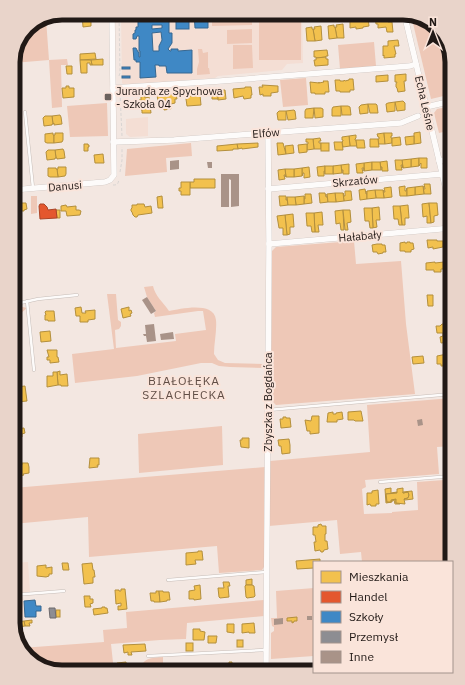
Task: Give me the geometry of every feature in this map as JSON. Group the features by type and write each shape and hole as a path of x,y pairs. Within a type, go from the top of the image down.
{"street":[{"path":"112,20 113,142 116,176"},
{"name":"Echa Leśne","path":"406,20 445,186"},
{"path":"113,88 410,66 416,64"},
{"path":"426,107 445,103"},
{"name":"Elfów","path":"113,142 174,140 401,123 418,116"},
{"name":"Zbyszka z Bogdańca","path":"266,665 269,244 268,133"},
{"path":"439,161 445,160"},
{"name":"Skrzatów","path":"268,188 442,174"},
{"name":"Danusi","path":"20,189 105,182 116,176"},
{"name":"Hałabały","path":"269,244 445,229"}],"lane":[{"path":"25,112 33,188"},
{"path":"20,303 38,299 77,295"},
{"path":"28,301 34,370"},
{"path":"268,410 445,395"},
{"path":"380,482 445,477"},
{"path":"168,580 267,572"},
{"path":"20,594 64,591"},
{"path":"148,656 266,650"}],"path":[{"path":"119,20 119,77"},
{"path":"120,88 122,142 120,172"},
{"path":"110,186 118,184 116,176"}],"shaded area":[{"path":"121,20 302,20 303,63 287,64 282,70 218,76 215,78 124,85 122,83"},
{"path":"212,20 252,20 252,25 212,26"},
{"path":"259,20 301,20 301,60 259,60"},
{"path":"412,21 421,24 433,32 444,52 445,96 431,99"},
{"path":"46,23 49,60 20,62 21,52 24,44 34,31"},
{"path":"252,29 252,43 227,44 227,30"},
{"path":"374,42 376,66 340,69 338,45"},
{"path":"233,45 252,45 253,68 233,69"},
{"path":"198,49 202,49 203,53 208,52 208,68 210,74 197,75 199,62"},
{"path":"67,59 68,65 61,65 62,107 52,108 49,60"},
{"path":"306,78 308,105 283,107 280,80"},
{"path":"107,103 108,136 70,137 67,106"},
{"path":"445,107 445,132 439,133 434,113 437,109"},
{"path":"148,117 148,136 130,137 126,134 126,119"},
{"path":"191,143 192,156 166,158 167,172 125,176 127,149"},
{"path":"31,196 37,196 37,213 31,214"},
{"path":"354,241 356,264 401,261 406,324 415,394 276,405 271,400 272,251 276,247"},
{"path":"153,286 157,296 169,311 189,308 203,308 210,310 214,314 216,324 214,354 218,360 225,363 265,364 265,368 230,367 219,366 212,363 201,363 137,376 75,383 72,354 114,349 107,294 116,294 118,320 121,322 119,329 115,330 116,348 176,341 175,334 206,330 203,311 155,317 154,313 156,311 147,297 144,287"},
{"path":"23,307 27,308 20,314 20,308"},
{"path":"445,399 445,446 437,447 439,474 365,480 366,487 362,489 364,514 392,513 418,510 417,482 444,480 445,561 362,561 361,552 340,554 337,520 269,526 270,461 370,452 367,405"},
{"path":"222,426 223,465 139,473 138,434"},
{"path":"265,467 264,567 262,570 219,573 217,546 89,557 88,517 20,523 20,487"},
{"path":"28,562 30,592 20,593 20,563"},
{"path":"313,588 313,656 271,659 271,633 274,631 274,627 272,626 271,618 277,618 276,591"},
{"path":"20,597 23,597 25,620 20,620"},
{"path":"264,600 264,616 187,623 186,639 111,644 113,665 60,665 49,663 39,658 28,647 104,642 103,630 127,628 126,612"},
{"path":"163,657 163,665 142,665 145,661 151,658"}],"building: Mieszkania":[{"path":"82,20 91,20 91,26 83,27"},
{"path":"350,20 368,20 369,26 356,29 356,27 350,28"},
{"path":"376,20 388,20 388,22 392,22 393,32 387,32 386,27 378,28 378,24 376,24"},
{"path":"343,24 344,38 337,38 335,27 337,27 336,25"},
{"path":"334,25 337,38 329,39 328,26"},
{"path":"321,26 322,40 315,41 313,29 315,29 314,27"},
{"path":"312,27 315,41 307,41 306,28"},
{"path":"398,40 399,46 394,46 396,54 395,57 384,58 383,46 388,46 388,41"},
{"path":"327,50 328,56 314,57 314,51"},
{"path":"95,53 96,59 80,60 80,54"},
{"path":"326,57 326,59 328,59 328,65 315,66 314,60 316,60 316,58"},
{"path":"103,59 103,65 92,65 91,60"},
{"path":"80,60 91,60 92,65 87,63 87,73 81,73"},
{"path":"66,66 72,66 72,74 67,74"},
{"path":"406,74 406,81 404,81 405,91 398,92 396,87 397,82 395,82 395,75"},
{"path":"388,75 388,81 376,82 376,76"},
{"path":"353,79 354,90 350,90 350,92 336,91 335,80"},
{"path":"328,81 329,92 325,92 325,94 311,93 310,82 319,83"},
{"path":"262,85 278,86 278,92 271,93 271,96 263,96 263,94 260,95 259,87 263,87"},
{"path":"66,86 69,86 69,88 74,88 74,97 63,98 62,88 66,88"},
{"path":"251,87 251,98 244,99 243,96 234,98 233,89"},
{"path":"225,90 226,99 218,100 217,92"},
{"path":"189,91 190,96 200,95 201,105 187,106 185,92"},
{"path":"217,92 218,99 212,99 212,93"},
{"path":"176,94 177,99 175,99 175,103 171,104 171,109 164,110 163,106 158,107 157,95"},
{"path":"141,96 145,96 145,98 149,97 151,113 142,113 139,100 141,100"},
{"path":"403,101 405,103 405,110 397,111 395,102"},
{"path":"395,102 395,111 387,112 386,104"},
{"path":"368,104 368,113 360,114 359,107 361,105"},
{"path":"368,104 376,104 378,113 370,113"},
{"path":"341,106 341,116 332,116 333,107"},
{"path":"341,106 350,107 351,115 342,115"},
{"path":"314,108 313,118 305,118 306,109"},
{"path":"314,108 323,109 323,117 315,118"},
{"path":"294,110 296,119 288,120 286,111"},
{"path":"279,111 286,111 286,120 278,120 277,113"},
{"path":"60,115 62,124 54,125 52,116"},
{"path":"45,116 52,116 52,125 44,126 43,118"},
{"path":"420,132 421,143 414,144 414,133"},
{"path":"53,133 54,143 45,142 45,134"},
{"path":"55,133 63,133 62,142 54,143"},
{"path":"384,133 385,144 378,144 379,137 377,134"},
{"path":"384,133 392,133 392,143 385,144"},
{"path":"356,135 355,140 357,146 350,146 349,136"},
{"path":"349,136 350,146 343,147 342,137"},
{"path":"414,136 414,144 406,145 405,137"},
{"path":"400,137 401,145 392,146 392,138"},
{"path":"320,138 321,141 319,141 319,143 321,143 321,149 314,149 313,139"},
{"path":"306,139 313,139 314,149 307,150 308,142 306,142"},
{"path":"370,139 378,139 379,147 370,147"},
{"path":"356,140 364,140 365,148 357,148"},
{"path":"334,142 342,142 343,150 335,150"},
{"path":"258,143 258,147 242,149 238,149 237,144"},
{"path":"277,143 283,143 286,154 278,155"},
{"path":"321,143 329,143 329,151 321,151"},
{"path":"84,144 89,145 88,151 84,151"},
{"path":"237,144 238,149 217,151 217,146"},
{"path":"307,144 307,152 299,153 298,145"},
{"path":"293,145 294,153 286,154 285,146"},
{"path":"63,149 65,158 57,159 55,150"},
{"path":"48,150 55,150 55,159 47,160 46,152"},
{"path":"103,154 104,163 95,163 94,155"},
{"path":"419,158 419,166 411,167 411,159"},
{"path":"419,158 427,158 427,168 421,168 421,163 419,166"},
{"path":"411,159 411,167 403,168 402,160"},
{"path":"395,160 402,160 402,170 396,170"},
{"path":"387,161 388,171 382,171 380,162"},
{"path":"372,162 372,170 364,171 364,163"},
{"path":"372,162 380,162 381,170 372,170"},
{"path":"364,163 364,168 362,168 363,173 357,173 356,164"},
{"path":"349,164 349,174 343,174 341,165"},
{"path":"341,165 342,173 333,174 333,166"},
{"path":"325,166 324,176 318,176 317,167"},
{"path":"325,166 333,166 333,174 325,174"},
{"path":"58,167 66,167 65,176 58,177"},
{"path":"309,167 310,177 304,178 304,173 302,176 302,168"},
{"path":"48,168 56,168 58,177 48,176"},
{"path":"302,168 302,176 294,177 294,169"},
{"path":"285,169 294,169 294,177 286,177"},
{"path":"285,169 285,179 279,180 278,170"},
{"path":"194,179 215,179 215,188 190,188 190,182 194,182"},
{"path":"181,182 190,182 190,195 181,195 179,188 181,188"},
{"path":"424,184 430,184 431,194 424,194 423,189 425,189"},
{"path":"405,186 405,191 407,188 407,196 400,196 399,187"},
{"path":"423,186 424,194 415,195 415,187"},
{"path":"391,187 392,197 384,198 384,188"},
{"path":"415,187 415,195 407,196 407,188"},
{"path":"365,189 367,199 360,200 359,190"},
{"path":"375,190 383,190 384,198 376,198"},
{"path":"375,190 376,198 367,199 367,191"},
{"path":"345,191 351,191 352,200 344,201 343,193 345,196"},
{"path":"319,193 325,193 326,197 327,194 328,202 320,203"},
{"path":"335,193 343,193 344,201 336,202"},
{"path":"335,193 336,202 328,202 327,194"},
{"path":"305,194 311,194 312,203 304,204"},
{"path":"162,196 163,208 158,208 157,197"},
{"path":"279,196 286,196 286,200 287,197 288,205 280,206"},
{"path":"304,196 304,204 296,205 295,197"},
{"path":"287,197 295,197 296,205 288,205"},
{"path":"20,203 26,203 27,209 21,211 20,213"},
{"path":"429,203 431,223 427,223 427,216 423,217 422,204"},
{"path":"429,203 437,203 438,215 434,216 434,222 431,223"},
{"path":"144,204 145,207 151,206 152,213 138,215 135,217 131,209 132,205"},
{"path":"66,205 67,207 76,206 76,210 81,211 80,215 67,216 66,211 61,211 61,206"},
{"path":"408,205 409,218 405,218 405,225 402,225 400,206"},
{"path":"393,206 400,206 402,225 399,225 398,219 394,219"},
{"path":"379,207 380,220 376,220 377,227 373,228 372,208"},
{"path":"364,208 372,208 373,228 370,228 369,221 365,221"},
{"path":"56,210 60,210 60,218 57,218"},
{"path":"343,210 344,230 341,230 340,223 336,224 335,211"},
{"path":"343,210 350,210 351,222 347,223 348,230 345,230"},
{"path":"322,212 323,225 318,225 319,232 315,232 314,213"},
{"path":"306,213 314,213 315,232 312,232 311,226 307,226"},
{"path":"293,214 294,227 290,227 290,234 287,235 285,215"},
{"path":"285,215 287,235 283,235 283,228 279,228 277,216"},
{"path":"427,240 443,241 443,247 433,249 433,247 428,248"},
{"path":"400,243 413,243 414,249 411,250 411,252 400,251"},
{"path":"372,245 385,245 386,252 378,254 377,252 373,252"},
{"path":"444,262 445,269 441,269 441,272 426,270 426,263"},
{"path":"427,295 433,295 433,306 428,306"},
{"path":"81,307 82,313 86,313 85,311 95,310 95,319 88,320 88,322 80,322 80,316 76,316 75,308"},
{"path":"129,307 129,311 131,310 132,313 130,314 131,316 123,318 121,309"},
{"path":"46,311 54,311 55,321 45,320"},
{"path":"445,324 445,343 441,343 440,337 443,336 443,333 437,333 436,326"},
{"path":"50,331 51,341 41,342 40,332"},
{"path":"47,350 57,350 59,362 50,363 50,360 47,360 47,357 49,357"},
{"path":"445,354 445,366 437,364 437,356"},
{"path":"423,356 424,363 413,364 412,357"},
{"path":"60,371 60,375 67,374 68,386 58,385 57,372"},
{"path":"53,372 57,372 58,385 47,387 47,376 53,376"},
{"path":"25,386 27,401 20,402 20,387"},
{"path":"361,411 363,421 348,420 348,412"},
{"path":"333,412 333,414 336,414 342,412 343,419 337,420 337,422 327,422 328,413"},
{"path":"312,416 319,416 319,433 310,434 310,431 307,431 305,420 311,421"},
{"path":"283,417 290,418 291,427 281,428 280,419 283,419"},
{"path":"20,428 24,428 25,433 22,434 22,437 20,437"},
{"path":"242,438 249,438 249,448 241,447 240,440 242,440"},
{"path":"289,439 290,453 282,454 281,446 279,446 278,440"},
{"path":"90,458 99,458 99,465 97,465 98,467 89,468"},
{"path":"22,463 28,463 29,473 20,476 20,465 22,465"},
{"path":"391,488 391,493 397,493 386,494 387,502 391,502 391,500 396,499 396,503 400,504 395,504 394,500 392,502 386,503 385,489"},
{"path":"403,488 403,493 408,492 409,495 408,498 404,499 405,504 396,503 396,499 391,500 391,502 387,502 386,494 397,493 397,489"},
{"path":"378,490 379,504 376,504 376,506 371,506 370,504 367,505 367,493 372,493 372,491"},
{"path":"412,491 413,499 405,500 404,499 408,498 409,495 408,492 403,492"},
{"path":"321,524 322,526 326,526 325,541 327,541 328,549 324,550 323,552 320,550 315,551 314,542 316,542 315,535 313,535 313,527 318,527 318,525"},
{"path":"202,551 203,560 195,560 196,564 186,565 186,553"},
{"path":"320,559 320,561 313,561 313,568 297,569 296,561"},
{"path":"62,563 68,563 69,570 63,570"},
{"path":"92,563 95,577 93,577 93,583 84,584 82,564"},
{"path":"46,565 46,568 52,567 52,574 49,574 49,576 46,577 37,576 37,566"},
{"path":"252,579 252,585 246,585 246,580"},
{"path":"223,582 229,582 229,597 220,598 218,588 224,588"},
{"path":"200,585 201,599 189,599 189,591 195,590 194,586"},
{"path":"246,585 254,586 254,597 246,597"},
{"path":"121,589 125,589 127,609 118,610 118,606 121,606 121,603 116,604 115,590 121,591"},
{"path":"156,591 159,591 160,602 151,601 150,593 156,593"},
{"path":"159,591 169,592 170,600 160,602"},
{"path":"84,596 90,596 90,599 93,599 93,603 90,604 91,607 85,607"},
{"path":"102,607 107,608 108,613 94,615 93,609"},
{"path":"56,610 60,610 60,617 56,617"},
{"path":"297,617 297,621 292,623 292,621 287,621 287,618"},
{"path":"32,620 32,623 29,623 30,626 25,626 24,621"},
{"path":"24,621 25,626 20,627 20,622"},
{"path":"254,623 255,633 242,633 242,624"},
{"path":"227,624 234,624 234,633 227,632"},
{"path":"193,629 200,629 200,631 205,632 204,640 193,640"},
{"path":"208,636 217,636 216,643 208,643"},
{"path":"237,640 243,640 243,647 237,647"},
{"path":"186,643 193,643 193,651 186,651"},
{"path":"145,644 146,651 131,652 132,655 128,655 128,652 124,653 123,645"},
{"path":"126,662 126,665 117,665 117,663"}],"building: Handel":[{"path":"40,204 44,204 48,210 56,209 57,218 40,219"}],"building: Szkoły":[{"path":"138,20 169,20 169,33 172,33 172,43 168,49 170,51 171,49 178,49 178,51 192,50 192,73 167,73 166,66 155,65 156,77 140,78 140,62 136,62 136,60 134,60 133,48 136,48 140,57 139,36 137,36 136,39 133,39 133,34 135,33 136,27 138,27","holes":["152,25 162,25 162,28 152,29","161,32 162,40 159,46 159,51 153,51 152,33"]},
{"path":"176,20 189,20 189,29 176,29"},
{"path":"194,20 208,20 208,28 195,28"},
{"path":"122,67 130,67 130,69 122,69"},
{"path":"122,76 130,76 130,78 122,78"},
{"path":"35,600 36,606 41,606 41,611 36,611 36,617 25,617 24,601"}],"building: Przemysł":[{"path":"49,608 55,608 56,618 50,618"}],"building: Inne":[{"path":"179,160 179,169 170,170 170,161"},
{"path":"207,162 212,162 212,168 208,168"},
{"path":"221,174 239,174 239,206 231,207 231,180 229,179 229,207 221,207"},
{"path":"147,297 156,311 151,314 142,300"},
{"path":"154,324 156,341 147,342 146,336 143,334 146,334 145,325"},
{"path":"173,332 174,339 161,340 160,334"},
{"path":"422,419 423,425 418,426 417,420"},
{"path":"307,616 312,616 312,620 307,620"},
{"path":"283,618 283,624 274,625 274,619"}],"place":[{"name":"Juranda ze Spychowa - Szkoła 04","path":"108,97"}],"district":[{"name":"BIAŁOŁĘKA SZLACHECKA","path":"184,388"}]}
